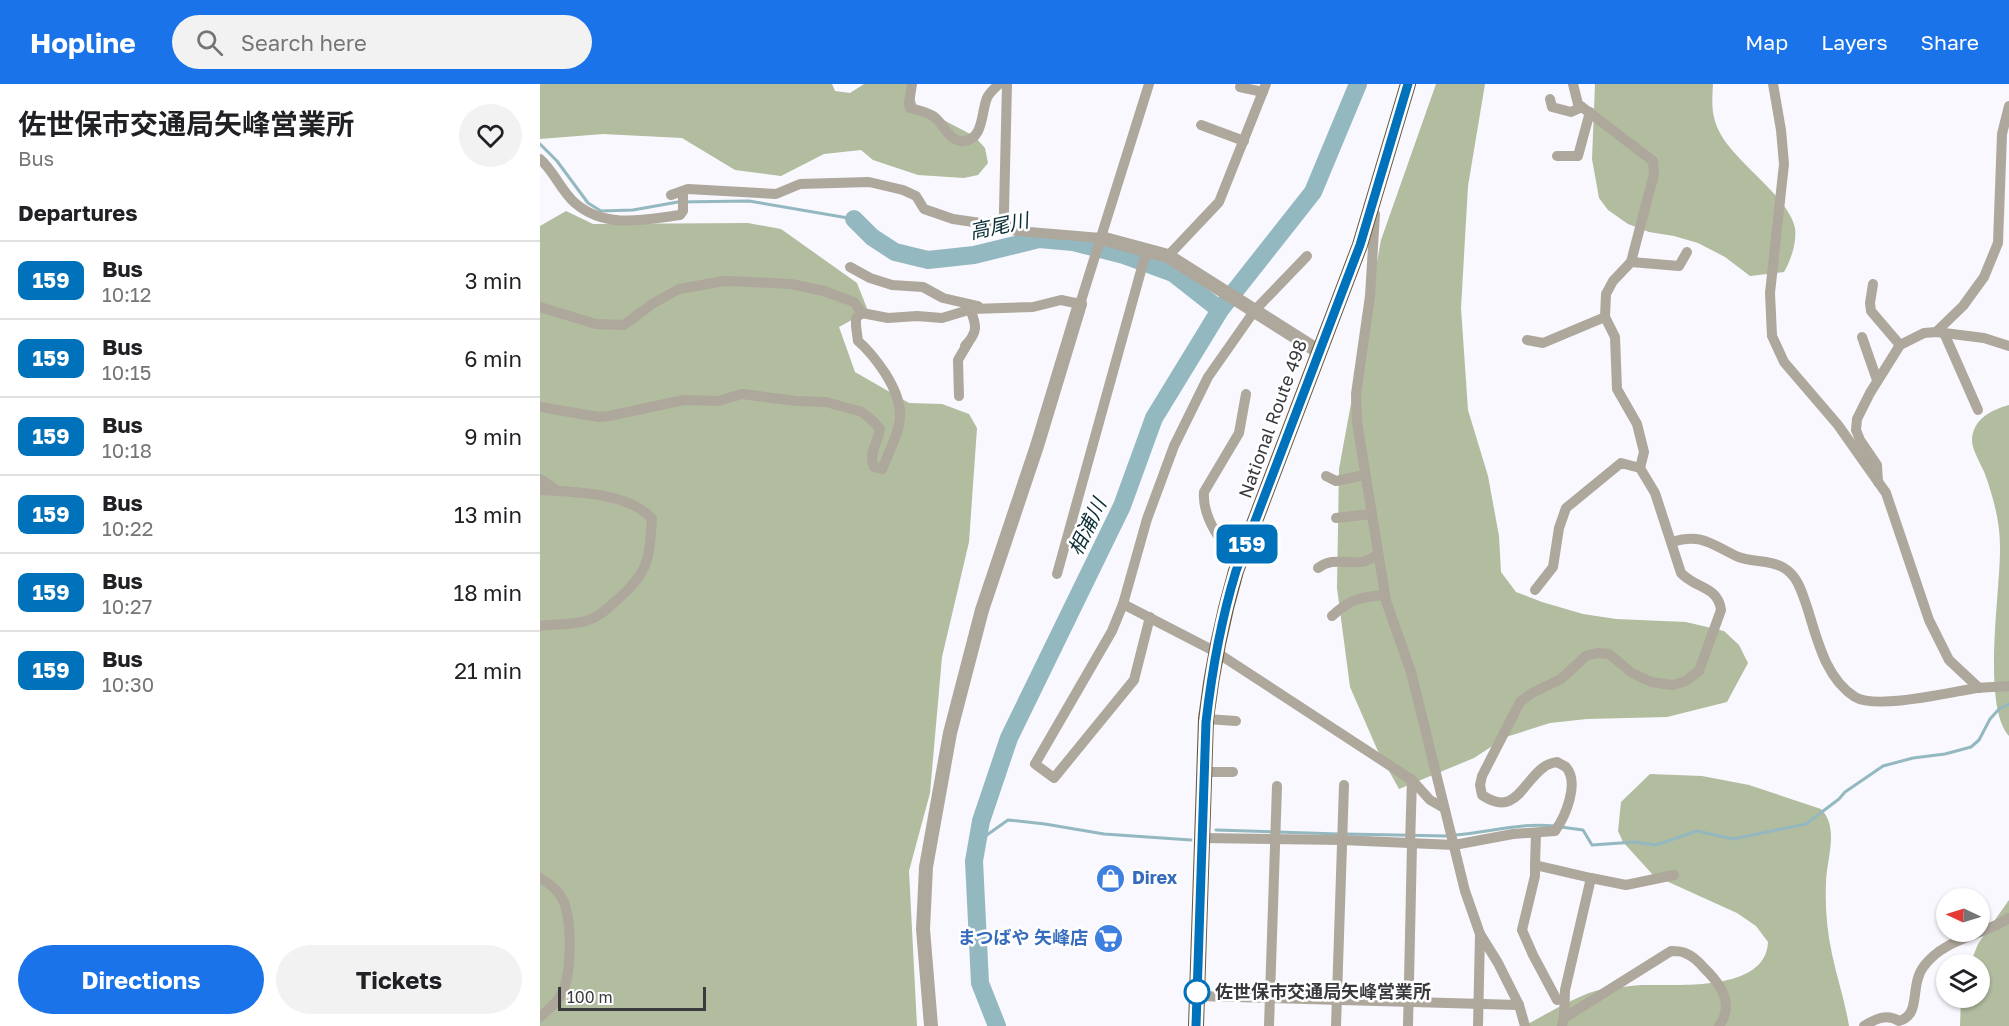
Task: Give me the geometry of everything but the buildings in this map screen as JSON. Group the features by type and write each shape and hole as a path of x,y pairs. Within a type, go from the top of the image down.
{"highway":[{"name":"National Route 498","path":"1196,1026 1206,719 1211,680 1226,606 1318,351 1360,245 1408,84"}],"street":[{"path":"912,84 910,108 931,114 941,122 952,137 961,142 970,140 978,132 987,97 999,84"},
{"path":"1007,84 1004,220 1008,227"},
{"path":"931,1026 923,928 926,867 950,733 982,610 1037,446 1149,84"},
{"path":"1203,838 1410,839 1453,844 1513,834 1556,831 1563,821 1570,802 1570,779 1566,768 1557,762 1544,766 1514,799 1503,802 1491,801 1482,795 1480,785 1482,776 1520,702 1532,693 1561,679 1586,656 1597,652 1609,654 1632,673 1651,682 1672,685 1686,681 1699,671 1721,610 1720,601 1715,593 1689,582 1681,573 1655,493 1640,468 1644,452 1637,424 1617,389 1615,337 1605,317 1606,294 1613,281 1631,262 1654,174 1653,161 1578,104 1573,84"},
{"path":"1773,84 1784,164 1770,293 1772,336 1784,362 1838,425 1886,493 1929,620 1950,660 1979,688"},
{"path":"1168,256 1219,202 1264,88 1240,87"},
{"path":"1550,99 1552,106 1571,112 1586,110"},
{"path":"1940,333 1984,277 1998,243 2002,134 2009,106"},
{"path":"1557,156 1578,156 1586,110"},
{"path":"1202,125 1244,141"},
{"path":"540,159 575,203 592,214 614,221 680,215 683,208 683,194"},
{"path":"671,195 683,194 688,189 776,194 800,184 869,182 903,190 916,196 924,209 953,219 1008,227 1017,231 1100,242 1168,256 1318,351"},
{"path":"1375,198 1370,296 1356,394 1357,422 1385,595 1411,672 1465,891 1480,934 1498,963 1519,1005 1525,1026"},
{"path":"1631,262 1679,266 1687,252"},
{"path":"1057,574 1146,253"},
{"path":"1150,617 1134,680 1054,778 1035,764 1093,666 1123,604 1148,519 1174,446 1208,377 1252,308 1307,256"},
{"path":"850,267 870,278 892,285 923,287 943,298 984,308"},
{"path":"540,307 596,324 624,325 652,304 680,290 716,282 791,284 824,291 854,302 862,313 888,318 917,316 942,318 970,309 1033,307 1061,300 1080,304"},
{"path":"1874,284 1870,303 1871,311 1900,345"},
{"path":"959,396 958,360 974,333 976,325 970,309"},
{"path":"540,407 599,417 684,400 718,401 742,394 796,402 826,402 862,412 873,420 880,429 878,441 872,450 872,461 874,467 882,469 900,423 901,407 893,386 871,351 858,341 856,318 862,313"},
{"path":"1527,340 1543,343 1605,317"},
{"path":"1878,482 1877,465 1860,440 1856,430 1857,419 1877,380 1900,345 1924,333 1940,333 1984,338 2009,346"},
{"path":"1940,333 1978,410"},
{"path":"1862,337 1877,380"},
{"path":"956,356 968,343"},
{"path":"1240,562 1227,550 1205,510 1203,499 1204,492 1239,433 1245,394"},
{"path":"1535,590 1553,567 1559,528 1566,508 1621,464 1640,468"},
{"path":"1326,476 1336,481 1365,475"},
{"path":"540,479 558,491"},
{"path":"540,490 607,496 636,507 652,519 650,552 642,574 635,585 601,614 585,621 540,626"},
{"path":"1336,518 1372,514"},
{"path":"1672,542 1687,537 1697,538 1740,558 1766,561 1785,568 1799,584 1824,659 1835,678 1856,698 1869,702 1889,702 1979,688 2009,686"},
{"path":"1318,568 1332,561 1363,562 1378,554"},
{"path":"1332,616 1353,600 1365,596 1385,595"},
{"path":"1123,604 1216,652 1412,780 1430,800 1444,808"},
{"path":"1206,719 1236,721"},
{"path":"1204,772 1233,772"},
{"path":"1408,1026 1412,780"},
{"path":"1336,1026 1344,785"},
{"path":"1269,1026 1277,786"},
{"path":"1536,833 1535,876 1522,930 1542,962 1557,1000"},
{"path":"1535,865 1626,885 1674,875"},
{"path":"540,878 552,885 564,901 571,950 562,992 549,1010 540,1017"},
{"path":"1563,1022 1565,990 1591,878"},
{"path":"1864,1026 1879,1018 1893,1017 1899,1021 1907,1019 1912,1012 1916,980 1924,965 1957,940 1995,927 2009,918"},
{"path":"1478,1026 1480,934"},
{"path":"1563,1022 1671,951 1684,952 1696,960 1716,979 1725,993 1727,1010 1719,1026"},
{"path":"1197,996 1519,1005"}],"green space":[{"path":"540,84 832,84 835,91 850,93 864,84 909,84 917,106 974,136 985,148 988,163 978,175 964,178 918,175 873,160 861,150 824,154 781,176 735,170 682,138 603,134 540,139"},
{"path":"1436,84 1485,84 1468,186 1461,308 1468,410 1488,476 1499,536 1501,572 1516,592 1583,614 1616,619 1686,622 1724,631 1739,645 1748,663 1727,702 1667,717 1587,719 1550,723 1506,737 1474,758 1399,789 1377,749 1350,687 1337,588 1339,469 1381,240"},
{"path":"1595,84 1713,84 1713,112 1718,129 1735,153 1782,203 1795,228 1793,251 1784,272 1750,276 1725,257 1698,243 1649,232 1628,224 1608,210 1599,198 1592,159"},
{"path":"566,211 593,224 748,223 781,229 857,283 868,311 839,327 855,372 909,403 942,404 969,414 977,428 969,542 942,657 930,793 909,871 917,1026 540,1026 540,226"},
{"path":"2009,405 2009,736 2001,721 1994,674 2000,565 1999,527 1991,491 1972,440 1976,426 1984,416"},
{"path":"1650,774 1702,776 1749,785 1821,809 1827,817 1831,835 1826,884 1828,928 1849,1026 1524,1026 1591,992 1641,985 1716,982 1736,978 1752,970 1763,958 1768,942 1756,926 1737,913 1653,875 1623,842 1618,831 1621,802"},
{"path":"2009,900 2009,1026 1960,1026 1961,1008 1990,1008 1990,954 1974,954 1979,942 1990,942 1990,927"}],"waterway":[{"name":"相浦川","path":"997,1026 980,983 974,861 981,821 1009,738 1122,506 1154,418 1220,310 1313,192 1358,84"},
{"path":"540,144 557,161 588,203 601,211 633,210 678,202 749,201 854,219"},
{"name":"高尾川","path":"854,219 872,237 895,252 928,260 974,255 1039,239 1073,242 1124,255 1173,273 1220,310"},
{"path":"1561,827 1583,830 1592,845 1635,842 1656,845 1697,831 1733,839 1806,824 1845,792 1883,766 1971,747 1979,740 1990,719 1999,709 2009,704"},
{"path":"977,842 1008,820 1104,834 1191,840"},
{"path":"1454,835 1517,827 1554,826"},
{"path":"1216,830 1339,834"},
{"path":"1346,834 1447,836"}],"bus line":[{"name":"159","path":"1196,1026 1206,722 1211,680 1226,606 1236,571 1360,245 1408,84"}],"place":[{"name":"Direx","path":"1111,878"},
{"name":"まつばや 矢峰店","path":"1109,938"},
{"name":"佐世保市交通局矢峰営業所","path":"1197,992"}]}
